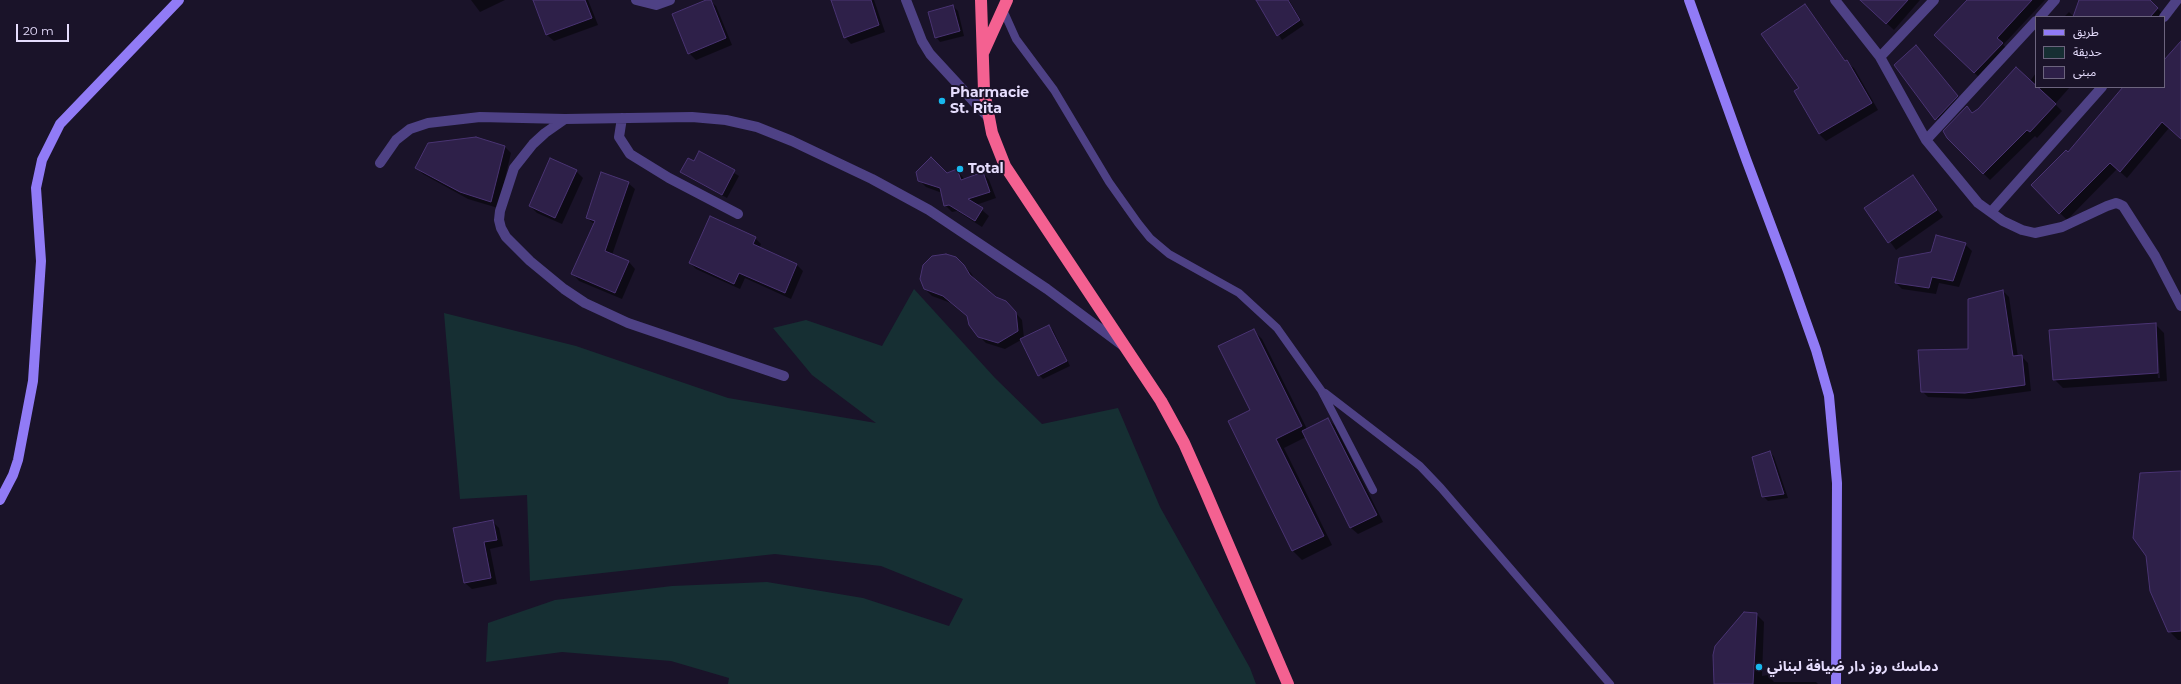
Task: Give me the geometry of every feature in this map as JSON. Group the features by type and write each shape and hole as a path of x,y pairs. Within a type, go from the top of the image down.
{"highway":[{"path":"981,0 984,91 992,134 1005,166 1161,401 1184,443 1288,684"},
{"path":"982,56 1005,5"}],"main road":[{"path":"0,500 13,475 18,460 33,381 41,261 36,188 42,160 60,124 179,0"},
{"path":"1689,0 1816,350 1829,396 1836,483 1836,684"}],"street":[{"path":"636,0 656,4 670,0"},
{"path":"906,0 922,41 930,54 989,118"},
{"path":"1835,0 1880,57 1926,140 1978,203 2003,221 2022,230 2035,233 2062,227 2116,203 2123,206 2155,256 2181,306"},
{"path":"1880,57 1934,0"},
{"path":"2041,16 2055,0"},
{"path":"2165,16 2177,0"},
{"path":"1926,140 2035,22"},
{"path":"1991,212 2101,88"},
{"path":"380,163 396,140 410,129 428,123 480,117 565,119 692,117 726,120 757,127 792,141 872,179 968,235 1047,289 1125,347"},
{"path":"622,118 620,138 630,154 669,178 738,214"},
{"path":"565,119 545,133 533,144 514,168 500,210 499,220 501,228 510,241 530,261 564,289 604,312 628,323 784,376"}],"lane":[{"path":"1005,5 1016,39 1054,90 1109,182 1146,233 1169,254 1229,287 1253,305 1277,328 1321,390 1336,416 1372,490"},
{"path":"1321,390 1387,439 1425,472 1610,684"}],"green space":[{"path":"914,289 995,378 1042,424 1118,408 1160,507 1250,668 1256,684 728,684 729,678 671,661 562,652 486,662 488,623 555,600 672,586 767,582 863,598 949,626 963,599 881,566 775,554 530,581 527,495 460,499 444,313 576,346 728,398 876,423 812,375 773,328 806,320 882,346"}],"building":[{"path":"533,0 585,0 592,18 546,35"},
{"path":"706,0 711,0 726,38 688,54 672,14"},
{"path":"831,0 871,0 879,25 844,38"},
{"path":"1256,0 1288,0 1300,20 1277,36"},
{"path":"1860,0 1908,0 1886,24"},
{"path":"1967,0 2032,0 1997,38 2003,43 1974,73 1934,35"},
{"path":"2079,0 2150,0 2158,8 2151,16 2073,16"},
{"path":"1805,4 1845,61 1847,60 1872,103 1819,134 1794,91 1799,88 1761,34"},
{"path":"953,5 960,31 935,38 928,12"},
{"path":"2181,41 2181,139 2162,122 2120,172 2110,163 2059,214 2031,185 2066,150 2068,152 2122,88 2165,88 2165,59"},
{"path":"1916,45 1958,96 1935,120 1894,65"},
{"path":"2016,67 2035,85 2035,88 2039,88 2056,104 2030,132 2027,130 1983,174 1947,138 1943,131 1967,106 1972,113 1978,109"},
{"path":"476,137 505,146 491,202 460,192 415,168 428,143"},
{"path":"699,151 735,170 722,195 680,172 688,158 694,161"},
{"path":"931,157 947,173 957,169 961,180 983,172 990,192 968,199 983,208 975,221 949,205 944,206 940,188 918,181 916,172"},
{"path":"550,158 577,170 555,218 529,206"},
{"path":"601,172 629,182 605,251 629,261 615,293 571,274 595,221 586,218"},
{"path":"1913,175 1937,210 1888,243 1864,208"},
{"path":"710,216 756,237 753,244 797,264 785,293 739,273 734,284 689,263"},
{"path":"1936,235 1966,243 1953,281 1932,277 1929,288 1895,283 1899,258 1931,252"},
{"path":"946,254 956,257 964,265 970,275 996,297 1006,301 1016,312 1018,331 998,343 978,337 969,325 967,316 943,296 924,289 920,279 923,265 932,256"},
{"path":"2003,290 2013,356 2022,355 2025,385 1965,393 1921,392 1918,350 1968,349 1968,299"},
{"path":"2156,323 2158,373 2053,380 2049,330"},
{"path":"1049,325 1067,361 1038,376 1020,339"},
{"path":"1254,329 1302,426 1276,439 1324,536 1292,551 1228,421 1250,410 1218,346"},
{"path":"1328,418 1377,515 1350,528 1302,431"},
{"path":"1770,451 1784,494 1762,497 1752,457"},
{"path":"2181,471 2181,631 2168,632 2150,591 2146,556 2133,538 2140,473"},
{"path":"493,520 497,540 484,542 491,578 464,583 453,528"},
{"path":"1744,612 1757,613 1753,684 1714,684 1713,655 1715,646"}],"place":[{"name":"Pharmacie St. Rita","path":"942,101"},
{"name":"Total","path":"960,169"},
{"name":"دماسك روز دار ضيافة لبناني","path":"1759,667"}]}
